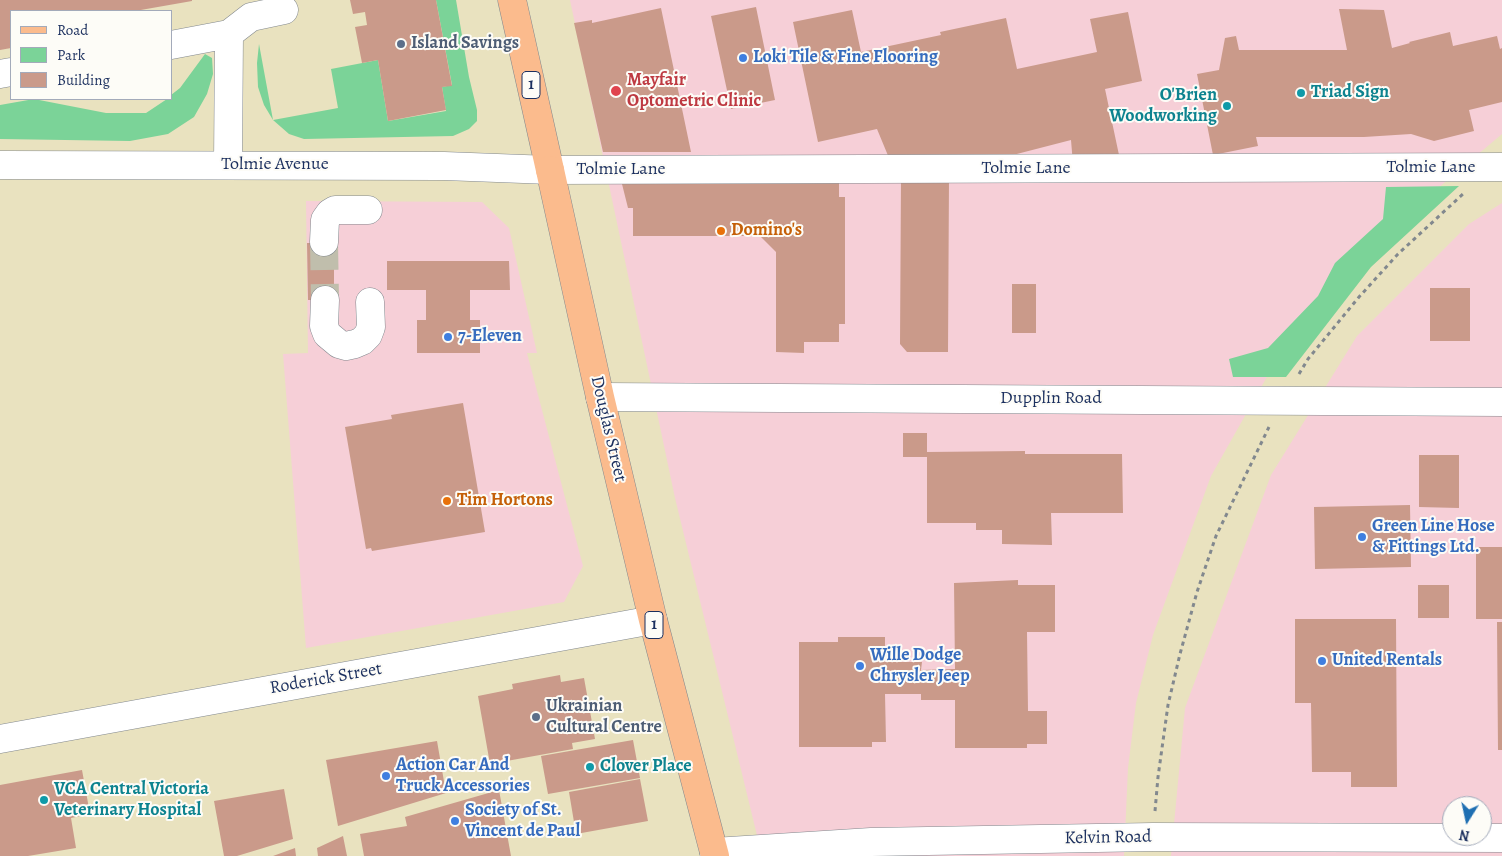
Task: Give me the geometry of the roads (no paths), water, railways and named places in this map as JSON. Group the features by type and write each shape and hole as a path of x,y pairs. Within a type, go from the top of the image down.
{"main road":[{"name":"Douglas Street","path":"512,0 600,397 712,855"}],"street":[{"path":"172,45 229,34 251,17 284,10"},
{"path":"228,165 229,34"},
{"name":"Tolmie Avenue","path":"0,165 444,166 550,170"},
{"name":"Tolmie Lane","path":"550,170 1502,167"},
{"path":"324,242 325,220 330,213 335,210 368,210"},
{"path":"324,300 324,326 327,334 339,344 346,346 355,344 368,335 371,327 370,302"},
{"name":"Dupplin Road","path":"600,397 1502,402"},
{"name":"Roderick Street","path":"0,739 653,620"},
{"name":"Kelvin Road","path":"712,855 871,842 1153,837 1502,838"}],"tunnel":[{"path":"324,242 325,300"}],"place":[{"name":"Island Savings","path":"401,44"},
{"name":"Loki Tile & Fine Flooring","path":"743,58"},
{"name":"Mayfair Optometric Clinic","path":"616,91"},
{"name":"Triad Sign","path":"1301,93"},
{"name":"O'Brien Woodworking","path":"1227,106"},
{"name":"Domino's","path":"721,231"},
{"name":"7-Eleven","path":"448,337"},
{"name":"Tim Hortons","path":"447,501"},
{"name":"Green Line Hose & Fittings Ltd.","path":"1362,537"},
{"name":"United Rentals","path":"1322,661"},
{"name":"Wille Dodge Chrysler Jeep","path":"860,666"},
{"name":"Ukrainian Cultural Centre","path":"536,717"},
{"name":"Clover Place","path":"590,767"},
{"name":"Action Car And Truck Accessories","path":"386,776"},
{"name":"VCA Central Victoria Veterinary Hospital","path":"44,800"},
{"name":"Society of St. Vincent de Paul","path":"455,821"}]}
